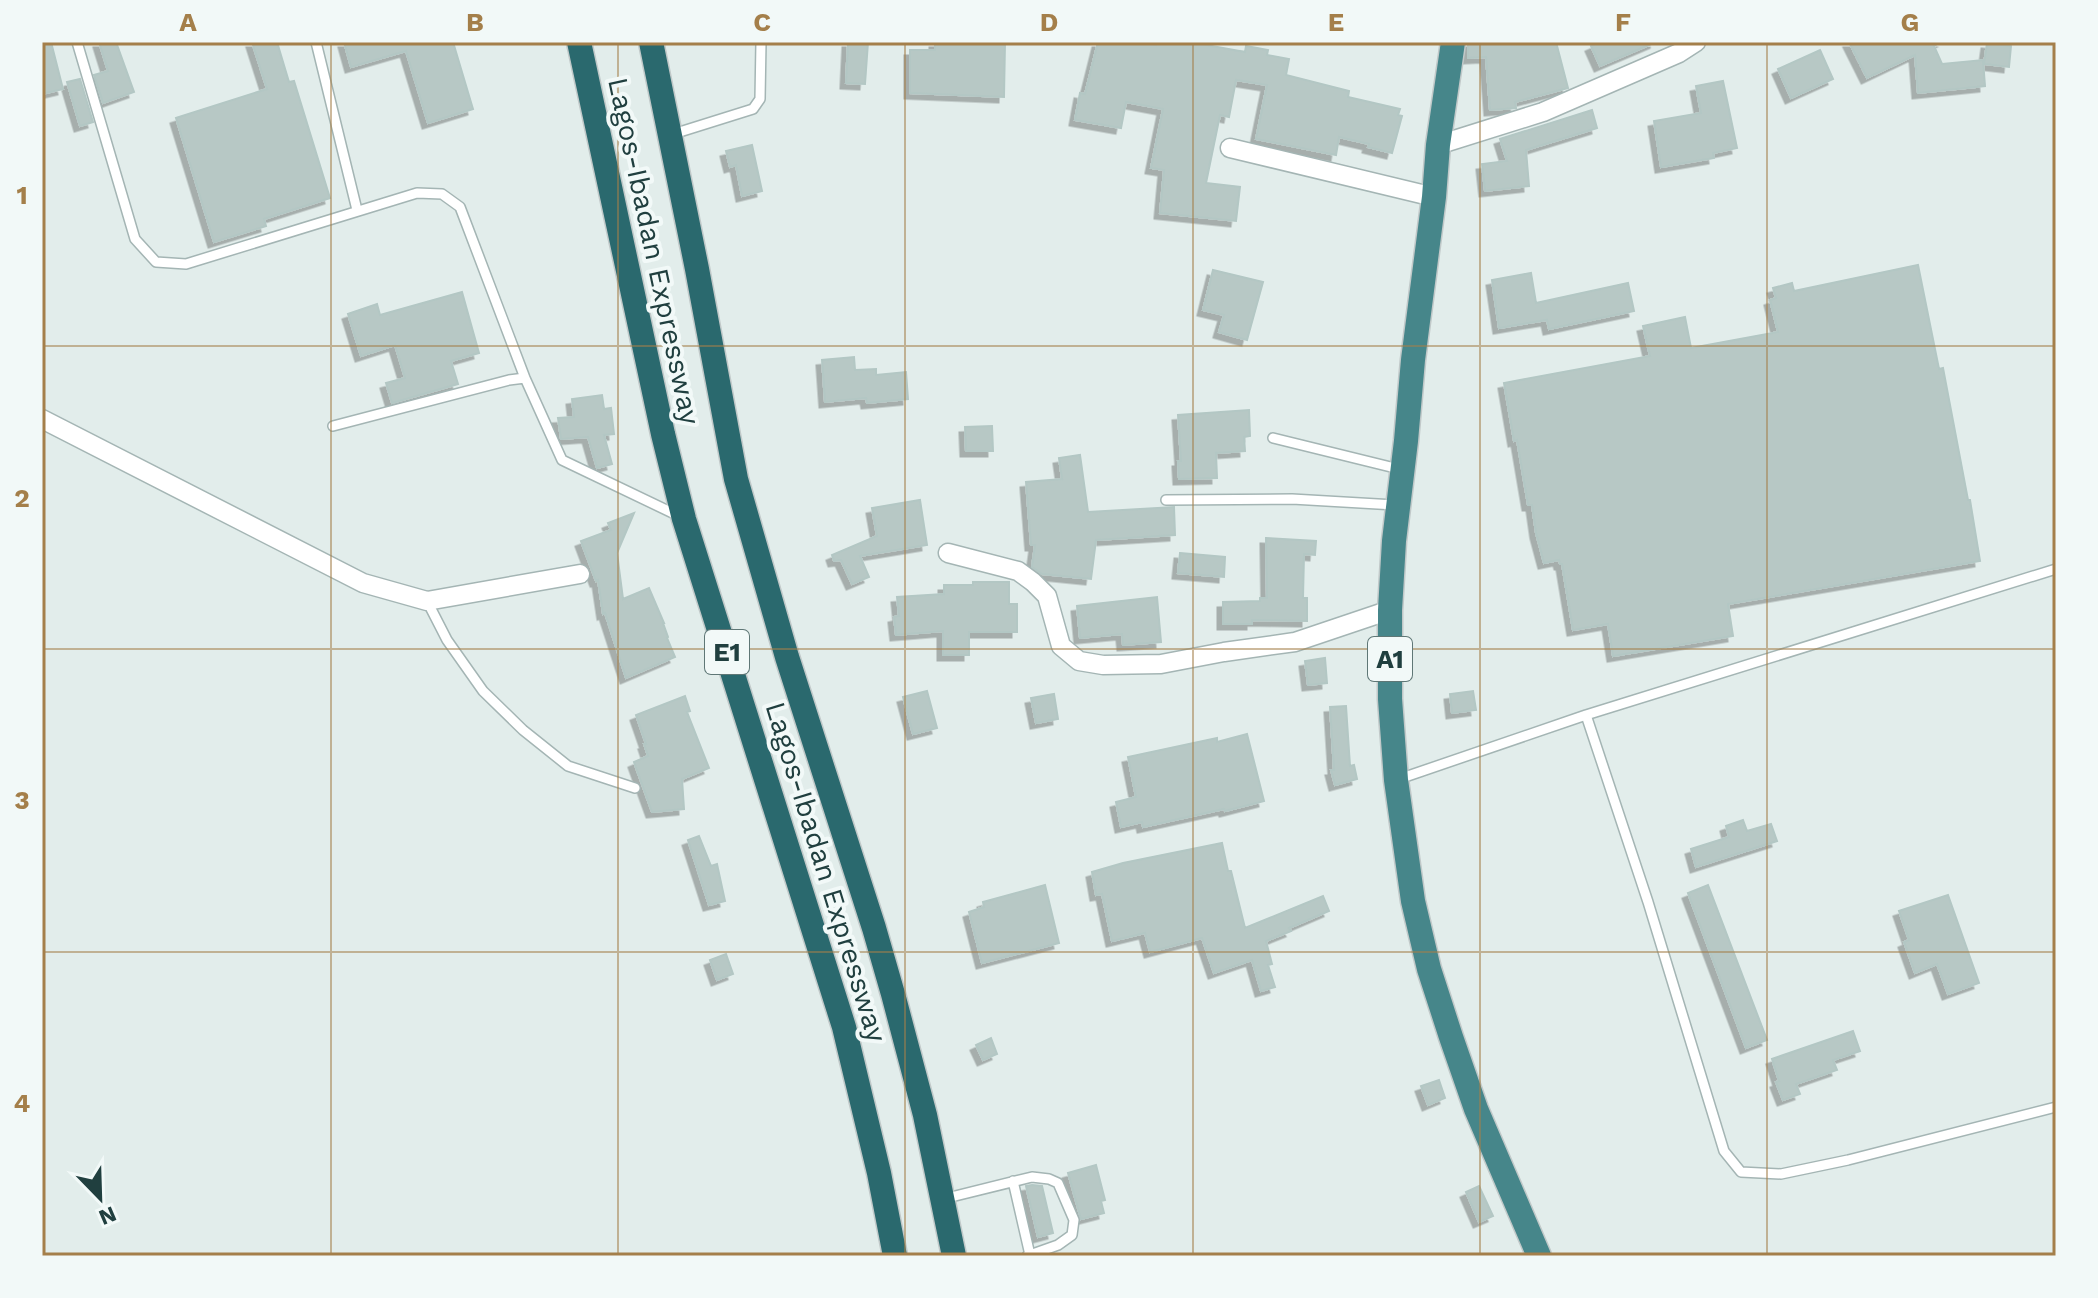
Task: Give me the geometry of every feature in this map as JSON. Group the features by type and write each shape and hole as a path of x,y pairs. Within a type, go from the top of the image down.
{"highway":[{"name":"Lagos-Ibadan Expressway","path":"579,42 684,519 844,1027 879,1173 895,1256"},
{"name":"Lagos-Ibadan Expressway","path":"651,42 736,479 787,657 882,955 925,1115 954,1256"},
{"name":"A1","path":"1453,42 1438,145 1394,541 1390,699 1396,780 1413,901 1429,969 1476,1109 1539,1256"}],"street":[{"path":"1438,145 1543,112 1679,53 1696,42"},
{"path":"1230,148 1434,197"},
{"path":"42,419 363,583 427,601 580,574"},
{"path":"948,553 1018,571 1047,596 1061,646 1079,661 1103,665 1161,664 1295,642 1390,610"}],"lane":[{"path":"77,42 135,239 156,262 186,264 417,193 442,194 460,207 525,378 562,460 684,519"},
{"path":"316,42 357,210"},
{"path":"670,135 753,109 760,99 761,42"},
{"path":"333,426 525,378"},
{"path":"1273,438 1403,470"},
{"path":"1166,500 1292,499 1398,506"},
{"path":"1396,780 1586,715 2056,569"},
{"path":"427,601 447,640 483,691 523,730 568,766 635,788"},
{"path":"1586,715 1648,902 1724,1151 1741,1172 1781,1174 2056,1107"},
{"path":"943,1199 1013,1181 1032,1177 1058,1183 1074,1220 1072,1235 1066,1241 1028,1256 1013,1181"}],"building":[{"path":"42,42 51,42 63,89 42,94"},
{"path":"99,42 116,42 134,92 103,103 94,75 108,71"},
{"path":"252,42 277,42 289,82 294,81 330,198 264,219 266,226 214,242 176,118 267,89"},
{"path":"344,42 453,42 473,109 428,123 406,51 351,67"},
{"path":"848,42 868,42 865,84 846,83"},
{"path":"935,42 1005,42 1004,97 910,93 910,50 935,50"},
{"path":"1098,42 1156,45 1157,42 1190,42 1245,52 1246,46 1268,50 1267,55 1289,59 1286,75 1349,91 1348,97 1400,109 1398,115 1402,116 1392,153 1339,137 1336,155 1256,139 1267,85 1236,80 1229,117 1220,115 1206,183 1240,187 1236,221 1160,213 1164,170 1151,168 1163,109 1126,102 1121,128 1075,120 1080,93 1085,94"},
{"path":"1468,42 1556,42 1568,88 1515,102 1516,108 1490,110 1486,57 1468,58"},
{"path":"1600,42 1656,42 1600,66 1591,46"},
{"path":"1849,42 1941,42 1934,46 1942,64 1983,60 1985,86 1918,93 1915,55 1867,78"},
{"path":"1987,43 2011,46 2009,67 1984,64"},
{"path":"1820,50 1833,79 1791,98 1778,69"},
{"path":"80,79 93,122 80,126 67,82"},
{"path":"1723,81 1737,148 1713,153 1714,158 1661,167 1654,121 1701,113 1696,86"},
{"path":"1592,110 1597,128 1526,150 1529,186 1485,191 1482,164 1507,161 1500,139"},
{"path":"752,145 762,191 742,196 736,165 730,167 726,151"},
{"path":"1918,265 1939,369 1943,368 1980,561 1728,604 1733,636 1613,656 1608,624 1573,630 1562,564 1559,560 1544,563 1532,505 1528,505 1504,383 1650,356 1643,326 1685,317 1691,348 1778,332 1770,300 1776,298 1773,288 1792,283 1794,291"},
{"path":"1213,270 1263,282 1247,340 1219,332 1224,315 1203,310"},
{"path":"1531,273 1536,303 1628,283 1634,311 1549,329 1547,320 1499,328 1492,280"},
{"path":"462,292 479,353 451,361 458,384 392,403 386,383 405,378 395,345 361,356 348,314 377,304 380,315"},
{"path":"854,357 855,370 876,369 876,375 906,372 908,399 867,403 866,398 825,402 822,360"},
{"path":"602,395 604,409 611,408 614,434 604,435 612,464 597,468 588,437 561,439 558,418 574,417 572,399"},
{"path":"1249,410 1250,436 1244,437 1245,451 1216,453 1217,478 1179,479 1178,415"},
{"path":"992,426 993,451 966,451 965,427"},
{"path":"1080,455 1088,512 1174,507 1175,535 1096,540 1091,579 1042,574 1032,567 1035,545 1031,545 1026,482 1062,479 1059,458"},
{"path":"920,500 927,545 860,556 869,577 852,584 841,560 834,561 832,555 877,536 872,508"},
{"path":"634,513 617,553 623,599 649,588 675,657 626,678 603,614 598,580 581,541 611,530 608,523"},
{"path":"1266,538 1316,541 1315,555 1304,554 1303,598 1307,598 1307,621 1252,620 1252,624 1223,624 1223,602 1267,598"},
{"path":"1180,553 1225,557 1224,577 1178,573"},
{"path":"973,582 1009,582 1009,604 1017,604 1017,632 969,632 969,655 943,655 943,631 896,635 894,617 899,616 897,597 944,594 944,585 973,585"},
{"path":"1157,597 1161,642 1123,645 1122,634 1080,638 1077,606"},
{"path":"1325,658 1327,683 1308,685 1305,661"},
{"path":"927,691 937,728 913,734 903,697"},
{"path":"1473,691 1476,710 1452,713 1450,694"},
{"path":"1054,694 1058,719 1036,723 1031,698"},
{"path":"685,696 690,711 687,712 709,768 682,779 684,809 652,812 634,762 648,756 636,715"},
{"path":"1346,706 1350,766 1354,765 1357,779 1335,785 1331,770 1334,770 1330,707"},
{"path":"1247,734 1264,801 1143,827 1142,822 1121,827 1116,802 1136,797 1128,757"},
{"path":"1743,820 1747,831 1771,824 1777,841 1696,867 1691,849 1729,837 1726,826"},
{"path":"699,836 711,866 717,864 725,901 709,905 688,840"},
{"path":"1222,843 1245,928 1323,896 1329,911 1266,941 1272,964 1268,965 1275,987 1261,991 1252,960 1214,973 1202,938 1150,952 1145,933 1112,941 1102,894 1096,895 1092,872"},
{"path":"1045,885 1059,943 982,963 969,912 984,907 983,902"},
{"path":"1708,885 1767,1040 1746,1048 1688,893"},
{"path":"1948,895 1979,983 1948,994 1937,964 1915,973 1904,942 1909,940 1899,911"},
{"path":"726,954 733,974 717,980 710,960"},
{"path":"1853,1031 1860,1051 1833,1060 1837,1070 1796,1084 1800,1094 1783,1100 1772,1059"},
{"path":"991,1038 997,1054 983,1060 976,1045"},
{"path":"1439,1080 1445,1098 1428,1105 1421,1086"},
{"path":"1096,1165 1105,1200 1101,1201 1104,1213 1081,1219 1068,1173"},
{"path":"1026,1186 1042,1186 1053,1233 1038,1237"},
{"path":"1479,1186 1493,1216 1479,1222 1466,1192"}]}
